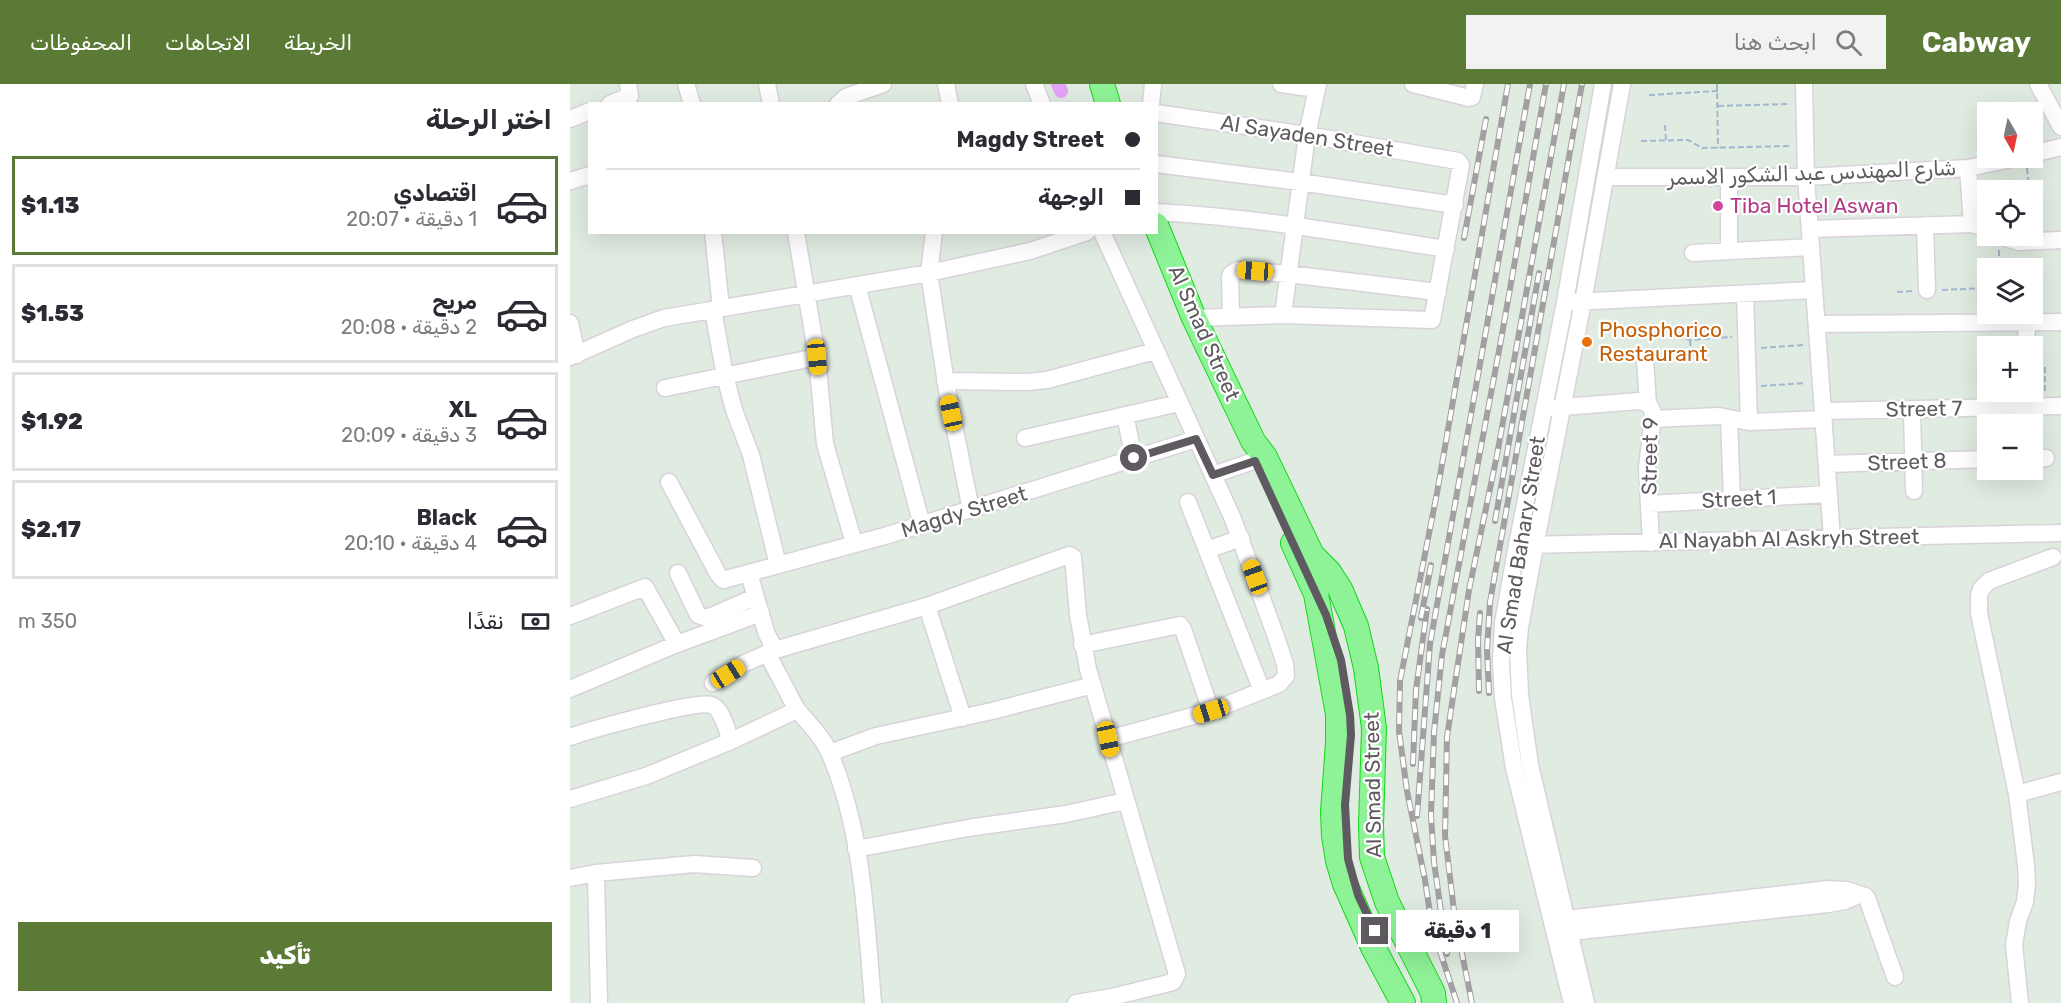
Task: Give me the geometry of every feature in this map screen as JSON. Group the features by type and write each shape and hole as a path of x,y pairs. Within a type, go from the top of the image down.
{"highway":[{"path":"1102,84 1106,102"},
{"name":"Al Smad Street","path":"1158,230 1194,318 1258,453 1312,555 1329,572 1349,605 1361,643 1374,728 1372,857 1387,902 1433,993 1434,1003"},
{"name":"Al Smad Street","path":"1258,453 1316,594 1338,714 1338,751 1333,812 1338,861 1345,884 1373,947 1403,1003"},
{"path":"1312,555 1343,629 1351,682 1351,735 1345,805 1348,859 1358,895 1410,1003"},
{"path":"1316,594 1351,682 1362,717 1357,816 1359,854 1364,876 1422,1003"}],"street":[{"path":"686,84 691,102"},
{"path":"766,84 770,102"},
{"path":"840,102 846,97 857,98 882,84"},
{"path":"946,84 950,102"},
{"path":"1034,84 1041,102"},
{"path":"1151,102 1153,84"},
{"path":"1281,84 1318,87 1307,135 1283,315"},
{"path":"1413,84 1472,91"},
{"name":"Al Smad Bahary Street","path":"1586,1003 1561,926 1503,698 1501,662 1503,623 1516,545 1565,302 1603,84"},
{"name":"Al Smad Bahary Street","path":"1522,766 1518,670 1520,627 1583,302 1622,84"},
{"path":"1804,84 1806,177 1833,538"},
{"path":"2038,84 2061,127"},
{"path":"614,102 630,94"},
{"path":"570,118 588,112"},
{"name":"Al Sayaden Street","path":"1158,112 1458,161 1461,165 1455,205"},
{"path":"2043,151 2061,147"},
{"path":"1158,164 1455,205 1433,318 1430,321 1283,315 1194,318"},
{"name":"شارع المهندس عبد الشكور الاسمر","path":"1606,177 1806,177 1977,166"},
{"path":"1968,168 1977,212"},
{"path":"1729,177 1729,251"},
{"path":"1158,212 1198,214 1294,225 1446,249"},
{"path":"1810,229 1925,225 1977,226"},
{"path":"1925,225 1927,290"},
{"path":"713,234 717,309 725,376 734,410 752,455 777,565"},
{"path":"796,234 817,357 825,444 854,543"},
{"path":"934,234 929,273 945,381 971,510"},
{"path":"570,322 574,356 633,329 664,318 929,273 1030,251 1081,234"},
{"path":"1103,234 1241,538 1285,664 1286,676 1283,681 1262,692 1211,711 1108,739"},
{"path":"2043,241 2061,240"},
{"path":"1693,253 1811,247"},
{"path":"1231,315 1231,274 1238,270 1438,292"},
{"path":"856,285 922,525"},
{"path":"1565,302 1814,290"},
{"path":"1745,294 1749,422"},
{"path":"1817,324 1977,322"},
{"path":"2043,322 2061,322"},
{"path":"945,381 1028,382 1047,380 1155,351"},
{"path":"665,388 817,357"},
{"path":"1645,360 1651,412"},
{"name":"Street 9","path":"1543,409 1638,401 1651,412 1647,468 1651,543"},
{"path":"1025,438 1179,403"},
{"name":"Street 7","path":"1651,412 1715,416 1749,422 1912,409 2053,406"},
{"path":"1912,409 1914,491"},
{"path":"1125,415 1134,458"},
{"path":"1729,418 1732,500"},
{"name":"Magdy Street","path":"669,482 723,580 922,525 1196,439"},
{"path":"1213,475 1258,453"},
{"name":"Street 8","path":"1827,464 1977,459"},
{"name":"Street 1","path":"1649,504 1829,494"},
{"path":"1188,502 1262,692"},
{"name":"Al Nayabh Al Askryh Street","path":"1516,545 2061,533"},
{"path":"1207,550 1241,538"},
{"path":"713,683 743,664 771,652 927,606 1071,555 1074,559 1082,645 1125,801 1177,974 1173,982 1130,998 1076,1003"},
{"path":"2020,1003 2014,945 2018,921 2025,902 2027,883 2017,794 1979,613 1979,596 1981,589 1989,581 2053,557"},
{"path":"678,573 698,615 706,618 758,605"},
{"path":"749,573 771,652 797,710 815,730 830,753 850,814 862,886 873,1003"},
{"path":"570,616 645,587 677,644"},
{"path":"570,689 677,644 758,605"},
{"path":"927,606 963,718"},
{"path":"1082,645 1180,625 1196,662 1211,711"},
{"path":"830,753 876,736 963,718 1093,685"},
{"path":"1503,698 1520,695"},
{"path":"570,737 592,729 690,706 710,704 720,715 731,741"},
{"path":"570,799 646,776 731,741 797,710"},
{"path":"2017,794 2061,782"},
{"path":"856,849 968,828 1066,814 1125,801"},
{"path":"570,878 596,873 694,864 753,868"},
{"path":"596,873 599,1003"},
{"path":"862,886 873,1003"},
{"path":"1561,926 1736,908 1828,889 1846,890 1865,896 1870,903 1895,977"},
{"name":"Al Smad Bahary Street","path":"1561,926 1572,1003"}],"path":[{"path":"1718,84 1718,148"},
{"path":"1649,95 1718,91"},
{"path":"1718,106 1804,103"},
{"path":"1665,125 1666,141"},
{"path":"1641,141 1688,140 1702,148 1805,146"},
{"path":"1650,337 1818,344"},
{"path":"1690,340 1692,359"},
{"path":"2045,365 2053,406"},
{"path":"1748,387 1821,382"}],"waterway":[{"path":"1058,84 1061,91"}],"railway":[{"path":"1457,1003 1432,927 1407,791 1399,731 1400,681 1437,493 1508,84"},
{"path":"1417,816 1430,644 1530,84"},
{"path":"1447,954 1434,862 1431,815 1434,732 1442,655 1546,84"},
{"path":"1472,1003 1455,919 1445,836 1447,737 1469,590 1497,455 1564,84"},
{"path":"1489,693 1487,650 1490,602 1582,84"},
{"path":"1464,238 1486,119"},
{"path":"1495,521 1539,273"},
{"path":"1421,618 1431,565"},
{"path":"1413,764 1416,690 1427,609"},
{"path":"1479,691 1480,613"}],"place":[{"name":"Tiba Hotel Aswan","path":"1718,206"},
{"name":"Phosphorico Restaurant","path":"1587,342"}],"route":[{"path":"1134,458 1196,439 1213,475 1255,461 1326,615 1341,660 1346,683 1351,735 1345,805 1348,859 1358,895 1375,931"}]}
